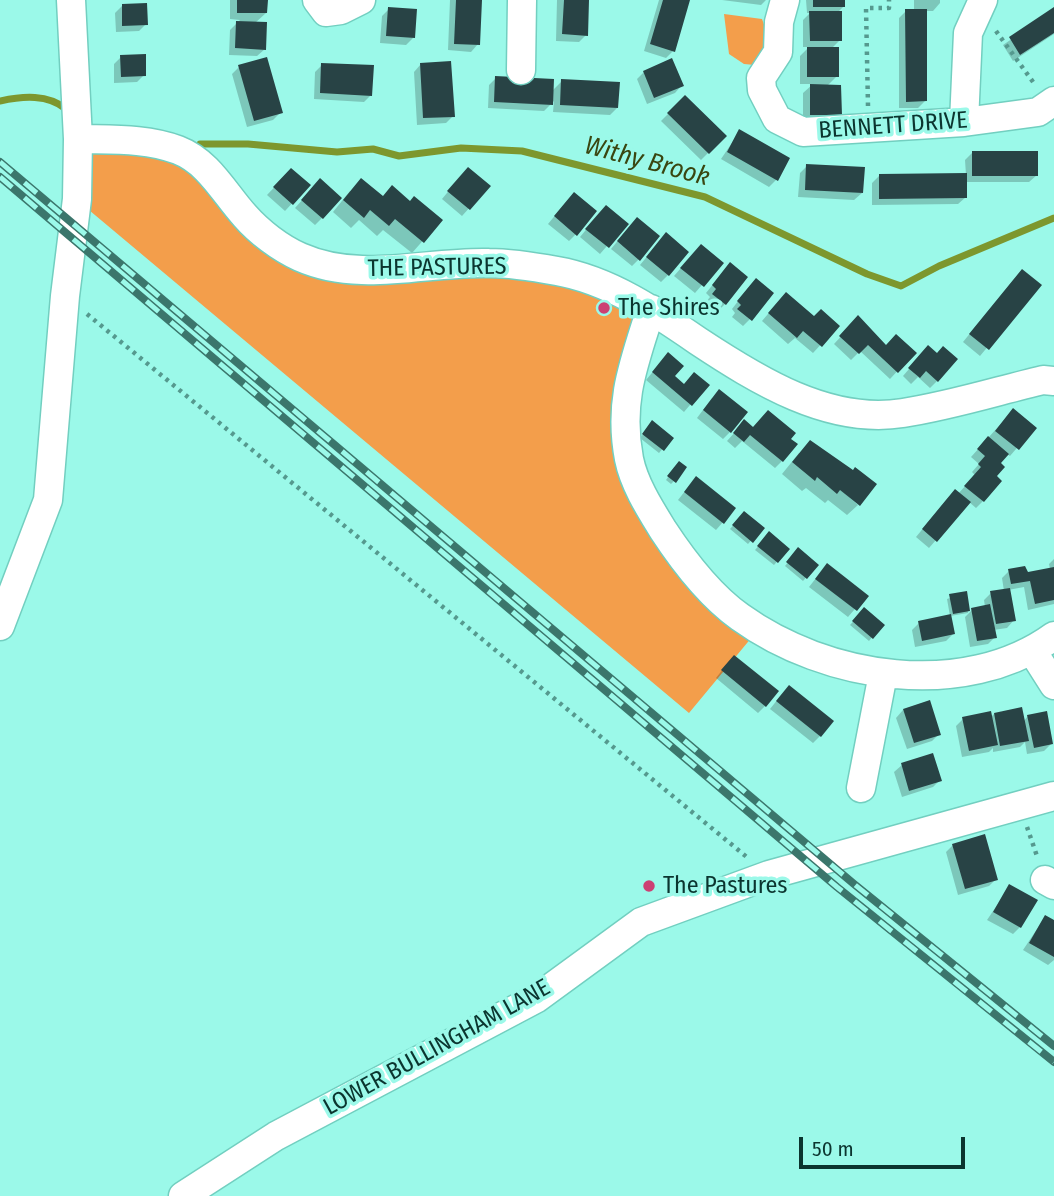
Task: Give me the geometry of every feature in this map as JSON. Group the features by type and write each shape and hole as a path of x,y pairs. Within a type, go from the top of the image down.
{"street":[{"path":"0,626 48,500 65,296 77,199 78,139 71,0"},
{"path":"317,0 326,12 341,10 361,0"},
{"path":"521,70 523,0"},
{"name":"BENNETT DRIVE","path":"785,0 779,22 778,52 761,78 762,90 777,119 803,132 964,122 1038,112 1052,103"},
{"path":"964,122 968,33 983,0"},
{"name":"THE PASTURES","path":"78,139 145,141 180,151 208,170 246,217 267,236 300,257 338,269 412,270 488,262 559,271 604,286 651,309 731,363 796,396 856,414 902,414 1043,380 1054,381"},
{"path":"651,309 625,394 625,430 630,462 649,508 681,558 721,601 779,642 825,659 883,674 986,669 1043,644 1054,685"},
{"path":"862,788 883,674"},
{"name":"LOWER BULLINGHAM LANE","path":"183,1196 276,1136 537,998 641,922 769,875 1054,796"}],"path":[{"path":"869,128 866,8 889,8 889,0"},
{"path":"995,30 1052,103"},
{"path":"65,296 769,875"},
{"path":"1019,804 1049,882"}],"shaded area":[{"path":"724,14 762,19 770,41 755,65 744,64 729,54"},
{"path":"78,139 166,153 302,263 488,263 653,312 630,462 674,550 757,631 689,713 83,205"}],"building":[{"path":"237,0 268,0 267,13 237,13"},
{"path":"456,0 482,0 480,45 454,44"},
{"path":"564,0 589,0 588,36 562,34"},
{"path":"663,0 690,0 675,52 650,44"},
{"path":"813,0 845,0 845,7 813,7"},
{"path":"147,3 148,25 122,26 122,4"},
{"path":"388,7 417,9 415,38 386,36"},
{"path":"1054,7 1054,33 1020,55 1009,37"},
{"path":"905,9 927,9 927,101 906,102"},
{"path":"809,11 842,11 842,41 810,41"},
{"path":"236,21 267,22 266,50 235,48"},
{"path":"807,47 839,47 839,77 807,77"},
{"path":"146,54 146,76 121,77 120,55"},
{"path":"267,57 283,113 254,121 238,65"},
{"path":"672,58 684,86 654,98 643,71"},
{"path":"451,61 455,117 423,118 420,63"},
{"path":"321,63 374,65 372,96 320,93"},
{"path":"495,76 554,79 553,105 494,102"},
{"path":"561,79 620,82 618,108 560,105"},
{"path":"810,84 841,85 842,115 810,115"},
{"path":"685,95 727,136 709,154 667,113"},
{"path":"739,129 790,158 778,181 727,152"},
{"path":"972,151 1038,151 1038,176 972,176"},
{"path":"806,164 865,167 863,193 805,190"},
{"path":"468,167 491,186 470,210 447,191"},
{"path":"291,168 311,185 293,205 273,187"},
{"path":"967,173 967,198 879,199 879,174"},
{"path":"320,178 342,198 323,219 301,200"},
{"path":"361,178 383,196 392,185 410,201 414,196 443,220 424,243 395,219 389,226 370,210 364,218 343,200"},
{"path":"574,192 597,211 577,236 554,216"},
{"path":"606,205 629,224 609,248 585,229"},
{"path":"637,217 660,236 640,261 617,241"},
{"path":"666,232 689,252 669,276 646,257"},
{"path":"701,244 724,263 704,287 680,268"},
{"path":"730,262 748,277 726,305 712,294 716,289 712,285"},
{"path":"1022,269 1042,285 989,350 969,334"},
{"path":"756,278 774,293 752,321 737,309 741,305 737,301"},
{"path":"786,292 814,316 821,309 840,326 822,347 803,331 797,338 768,313"},
{"path":"858,315 886,345 896,334 917,353 898,373 868,345 859,354 839,336"},
{"path":"928,345 937,353 943,346 958,359 938,382 926,371 920,378 908,368"},
{"path":"668,352 684,366 675,376 684,384 694,372 710,385 692,406 652,372"},
{"path":"719,389 748,412 731,433 703,410"},
{"path":"1013,408 1037,428 1019,450 995,431"},
{"path":"768,410 796,433 791,439 798,444 783,462 750,435 744,442 733,433 744,419 753,427"},
{"path":"652,420 674,438 664,451 642,434"},
{"path":"988,436 1009,454 1001,463 1005,467 997,476 1002,481 984,502 964,486 981,467 978,464 985,456 977,449"},
{"path":"810,440 853,470 855,467 877,484 860,506 840,490 837,494 817,477 815,481 792,462"},
{"path":"679,461 687,467 676,483 667,476"},
{"path":"696,476 736,508 724,524 684,492"},
{"path":"955,489 971,502 937,542 922,529"},
{"path":"744,511 765,528 753,543 732,525"},
{"path":"769,531 790,549 778,563 757,546"},
{"path":"798,547 819,565 807,579 786,562"},
{"path":"827,563 869,596 857,611 815,579"},
{"path":"1025,566 1028,572 1054,567 1054,600 1035,604 1030,581 1011,584 1008,569"},
{"path":"1010,588 1016,621 996,624 990,591"},
{"path":"967,591 970,611 953,614 949,594"},
{"path":"990,604 997,638 977,641 971,608"},
{"path":"864,607 885,625 873,639 852,621"},
{"path":"951,614 955,634 922,641 918,621"},
{"path":"734,655 779,691 766,707 721,670"},
{"path":"789,685 834,721 821,737 776,701"},
{"path":"930,700 941,735 914,743 903,709"},
{"path":"1022,707 1029,741 1000,746 994,713"},
{"path":"991,711 998,745 969,751 962,717"},
{"path":"1047,711 1053,744 1034,748 1027,715"},
{"path":"933,753 942,781 909,791 901,763"},
{"path":"985,834 998,880 965,889 952,844"},
{"path":"1009,884 1038,900 1021,928 993,912"},
{"path":"1045,915 1054,920 1054,957 1029,943"}],"waterway":[{"path":"0,101 35,98 51,101 66,109"},
{"name":"Withy Brook","path":"200,144 248,144 337,152 373,149 399,156 461,148 522,151 705,197 867,274 901,286 939,266 1054,218"}],"railway":[{"path":"0,162 854,884 1054,1046"},
{"path":"0,177 837,887 1054,1062"}],"place":[{"name":"The Shires","path":"604,308"},
{"name":"The Pastures","path":"649,886"}]}
